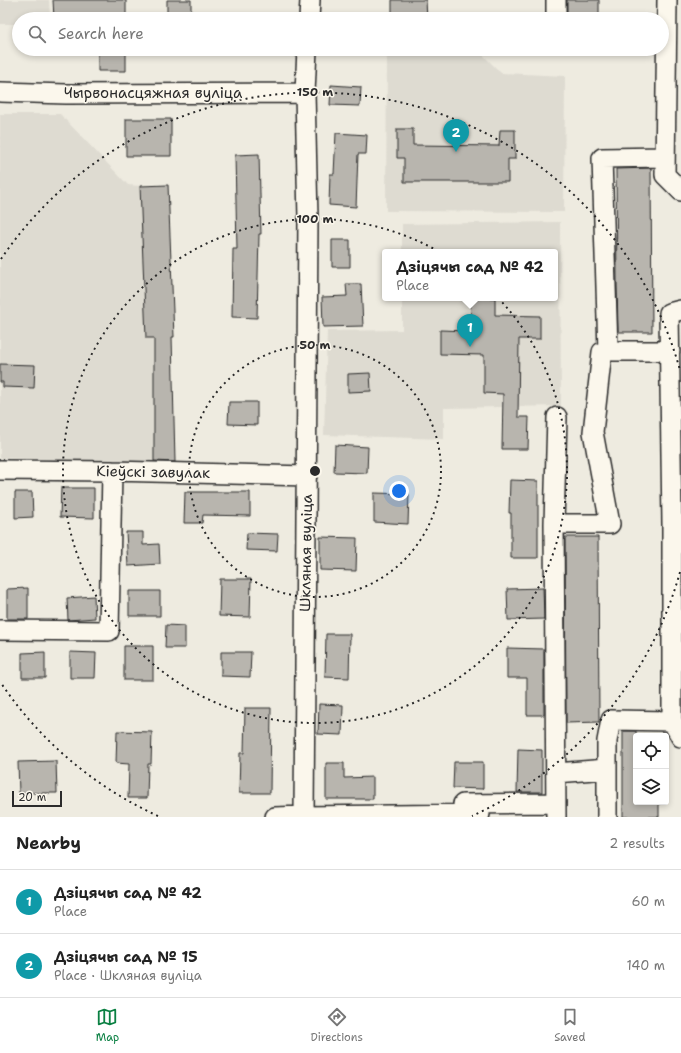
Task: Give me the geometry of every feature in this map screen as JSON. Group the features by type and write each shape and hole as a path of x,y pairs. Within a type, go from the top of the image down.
{"street":[{"path":"309,12 310,0"},
{"path":"667,0 667,12"},
{"name":"Шкляная вуліца","path":"304,816 308,218 305,93 307,56"},
{"path":"667,56 665,175 681,191"},
{"name":"Чырвонасцяжная вуліца","path":"0,92 66,94 305,93"},
{"path":"608,351 602,158 666,157"},
{"path":"681,310 669,313 676,524 672,720 681,737"},
{"path":"554,524 610,524 593,432 602,352 670,351"},
{"path":"441,804 556,810 554,524 557,417"},
{"name":"Кіеўскі завулак","path":"0,470 307,476"},
{"path":"0,630 109,631 112,471"},
{"path":"607,817 607,741 611,720 672,720"},
{"path":"556,773 607,769"},
{"path":"275,817 480,814"}],"shaded area":[{"path":"0,0 49,0 50,12 12,12 12,24 0,24"},
{"path":"387,56 484,56 501,73 565,76 564,212 386,211"},
{"path":"0,114 60,114 128,185 168,185 175,465 0,458"},
{"path":"560,222 561,406 444,408 444,439 324,435 327,331 402,330 402,301 558,301 558,249 402,249 402,224"}],"building":[{"path":"53,0 126,0 126,12 54,12"},
{"path":"167,0 191,0 191,12 167,12"},
{"path":"392,0 426,0 427,12 392,12"},
{"path":"567,0 599,0 599,12 567,12"},
{"path":"98,56 126,56 126,71 98,71"},
{"path":"331,85 361,87 360,106 330,105"},
{"path":"126,119 171,119 171,156 126,156"},
{"path":"397,129 413,129 413,145 499,146 500,130 515,130 515,159 508,159 508,182 404,182 404,158 397,158"},
{"path":"336,133 367,135 366,154 358,154 356,207 329,205 330,174 334,174"},
{"path":"259,154 261,234 259,234 257,318 232,317 233,249 237,249 235,155"},
{"path":"651,168 652,332 618,332 616,169"},
{"path":"168,185 174,337 172,337 175,462 154,461 154,338 146,338 140,186"},
{"path":"332,240 350,240 350,267 332,267"},
{"path":"346,284 361,284 363,326 323,327 322,297 347,296"},
{"path":"471,301 495,301 495,315 540,316 540,339 519,339 518,417 529,417 528,449 502,449 503,394 484,393 484,355 440,354 440,330 470,331"},
{"path":"0,364 35,365 34,388 3,387 3,382 0,382"},
{"path":"370,373 371,391 348,392 348,374"},
{"path":"229,402 257,402 257,425 228,424"},
{"path":"335,445 368,447 367,473 334,472"},
{"path":"510,480 538,481 538,558 511,558 511,513 509,513"},
{"path":"61,488 94,488 94,518 60,517"},
{"path":"15,492 32,492 33,517 15,518"},
{"path":"185,492 250,492 250,516 203,515 202,523 184,523"},
{"path":"374,493 409,494 408,524 374,522"},
{"path":"126,532 143,532 143,545 159,544 160,564 128,566"},
{"path":"247,533 278,534 277,551 246,550"},
{"path":"320,537 357,538 356,571 320,570"},
{"path":"565,537 598,537 599,722 566,723"},
{"path":"220,579 251,579 250,617 219,616"},
{"path":"28,588 28,619 7,619 7,589"},
{"path":"543,588 544,619 508,620 507,589"},
{"path":"129,591 160,591 160,616 129,616"},
{"path":"94,596 95,618 68,620 67,598"},
{"path":"166,625 185,626 185,648 165,648"},
{"path":"326,634 350,634 349,678 325,677"},
{"path":"124,646 153,646 153,680 124,680"},
{"path":"507,648 544,649 544,715 527,715 527,678 507,678"},
{"path":"45,652 45,678 22,678 22,653"},
{"path":"70,652 96,653 95,678 70,678"},
{"path":"221,652 251,652 250,677 221,676"},
{"path":"319,704 343,705 342,735 318,734"},
{"path":"245,708 271,708 270,793 239,793 240,753 244,753"},
{"path":"117,731 152,732 151,764 148,764 147,798 128,798 129,764 116,763"},
{"path":"623,731 636,731 636,733 633,733 633,805 659,805 659,817 623,817"},
{"path":"518,749 542,750 542,792 517,792"},
{"path":"56,761 57,793 19,793 18,762"},
{"path":"454,762 483,762 483,789 453,788"},
{"path":"326,763 344,763 344,778 373,777 373,799 326,799"}],"place":[{"name":"Дзіцячы сад № 15","path":"456,152"},
{"name":"Дзіцячы сад № 42","path":"470,347"}]}
